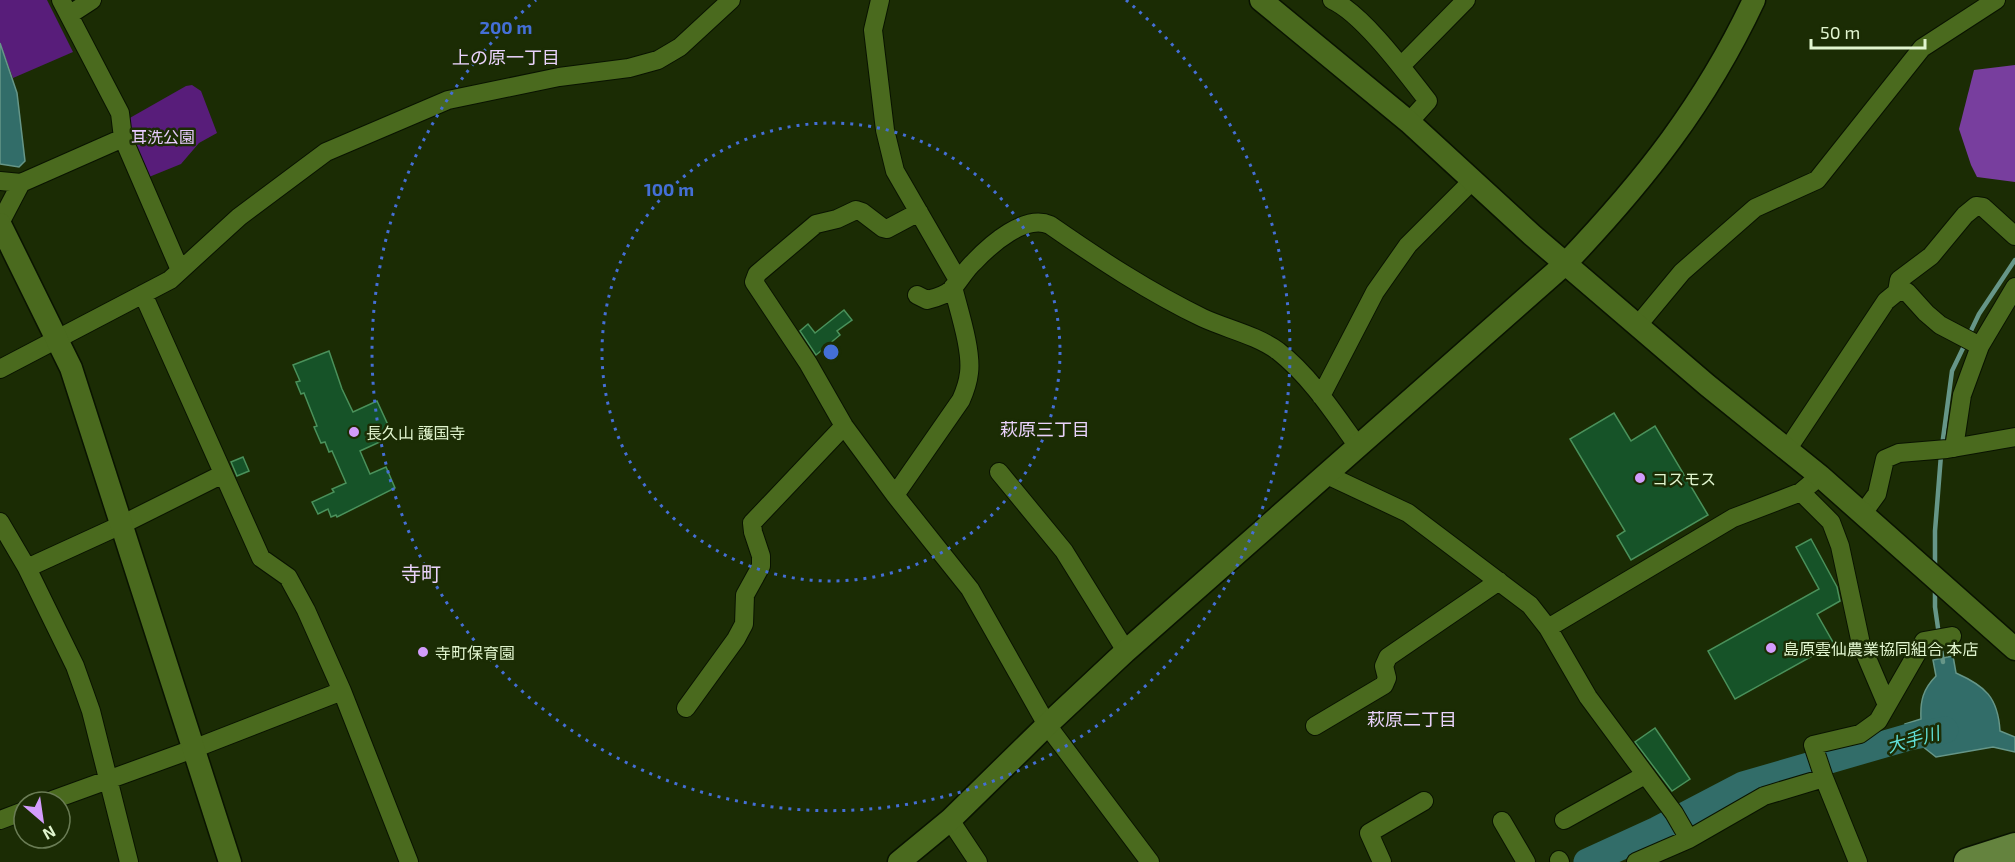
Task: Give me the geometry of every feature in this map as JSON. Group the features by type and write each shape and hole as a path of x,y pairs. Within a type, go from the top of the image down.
{"main road":[{"path":"1979,860 2015,848"}],"street":[{"path":"92,0 65,8 120,113 123,138 180,270"},
{"path":"0,369 170,280 239,217 326,152 448,100 559,77 629,68 658,60 680,47 731,0"},
{"path":"880,0 873,30 885,130 895,171 919,212 955,284 970,371 961,400 895,495"},
{"path":"1261,0 1409,122 1532,235 1707,385 1820,476 2015,649"},
{"path":"1332,0 1357,18 1401,66 1428,101 1409,122"},
{"path":"1401,66 1466,0"},
{"path":"899,862 950,820 1126,651 1566,263 1616,211 1684,123 1710,85 1754,0"},
{"path":"1638,325 1682,272 1755,208 1817,180 1922,48 1996,0"},
{"path":"0,181 21,183 123,138"},
{"path":"1321,396 1375,292 1408,244 1473,180"},
{"path":"21,183 0,224 71,368 86,409 230,862"},
{"path":"1897,292 1899,280 1931,255 1965,215 1976,206 1983,207 2015,236"},
{"path":"919,212 887,229 856,210 837,219 820,221 757,274 754,279 756,286 807,363 843,426 970,589 1047,725 1150,862"},
{"path":"917,295 927,300 935,298 955,284 974,262 1008,234 1019,227 1042,222 1104,263 1150,289 1204,318 1259,340 1277,351 1321,396 1357,446"},
{"path":"1944,450 1962,395 1970,341 2015,287"},
{"path":"1787,450 1886,301 1897,292 1907,292 1940,325 1970,341"},
{"path":"142,294 261,558 288,577 306,610 342,691 409,862"},
{"path":"686,708 736,639 744,624 745,595 761,566 761,556 752,523 843,426"},
{"path":"1863,513 1877,494 1886,459 1899,453 1944,450 2015,437"},
{"path":"999,472 1064,551 1126,651"},
{"path":"27,568 121,525 223,474"},
{"path":"1325,474 1408,513 1530,605 1548,628 1588,697 1674,813 1688,837"},
{"path":"1548,628 1732,518 1802,492 1820,476"},
{"path":"1802,492 1831,522 1840,546 1862,644 1887,705"},
{"path":"0,522 27,568 75,666 91,711 110,778 129,862"},
{"path":"1315,726 1384,685 1387,678 1384,666 1388,657 1498,581"},
{"path":"1858,862 1813,745 1860,734 1878,722 1924,641 1952,636"},
{"path":"72,792 193,749 342,691"},
{"path":"1564,820 1645,775"},
{"path":"1636,862 1764,796 1823,776"},
{"path":"1382,862 1369,833 1424,801"},
{"path":"950,820 978,862"},
{"path":"1502,821 1526,862"}],"green space":[{"path":"0,0 47,0 73,52 13,78 0,43"},
{"name":"耳洗公園","path":"192,85 201,91 217,133 199,143 181,164 149,177 132,146 128,119 186,86"}],"shaded area":[{"path":"2015,65 2015,182 1977,177 1959,129 1974,70"}],"water":[{"path":"0,43 17,93 25,161 19,167 0,164"},
{"path":"1953,656 1956,673 1982,688 1993,701 2000,731 2015,737 2015,752 1993,747 1936,757 1922,746 1913,749 1905,724 1921,719 1923,696 1936,676 1933,660"}],"building":[{"path":"844,310 852,320 837,331 840,335 816,355 800,331 808,324 815,333"},
{"path":"329,351 342,389 353,412 377,401 393,436 360,451 370,474 386,467 395,488 337,517 336,515 331,517 328,509 318,514 312,502 334,492 332,489 346,483 332,451 329,452 325,442 321,443 304,393 301,394 296,382 300,381 293,365"},
{"name":"コスモス","path":"1614,413 1631,441 1655,426 1708,515 1631,560 1617,536 1625,531 1570,439"},
{"path":"243,457 249,471 237,476 231,462"},
{"name":"島原雲仙農業協同組合 本店","path":"1811,539 1837,587 1840,601 1817,614 1834,644 1735,699 1708,651 1819,589 1796,547"},
{"path":"1655,728 1690,779 1672,791 1635,742"}],"waterway":[{"name":"大手川","path":"1968,337 1979,314 2015,260"},
{"name":"大手川","path":"1942,446 1952,371 1965,344"},
{"name":"大手川","path":"1935,569 1935,531 1941,455"},
{"name":"大手川","path":"1935,590 1939,635"},
{"name":"大手川","path":"1940,643 1943,662"},
{"name":"大手川","path":"1587,862 1657,830 1743,785 1909,737 1945,730"}],"place":[{"name":"長久山 護国寺","path":"354,432"},
{"name":"コスモス","path":"1640,478"},
{"name":"島原雲仙農業協同組合 本店","path":"1771,648"},
{"name":"寺町保育園","path":"423,652"}],"district":[{"name":"上の原一丁目","path":"506,57"},
{"name":"萩原三丁目","path":"1045,429"},
{"name":"寺町","path":"421,573"},
{"name":"萩原二丁目","path":"1412,719"}]}
